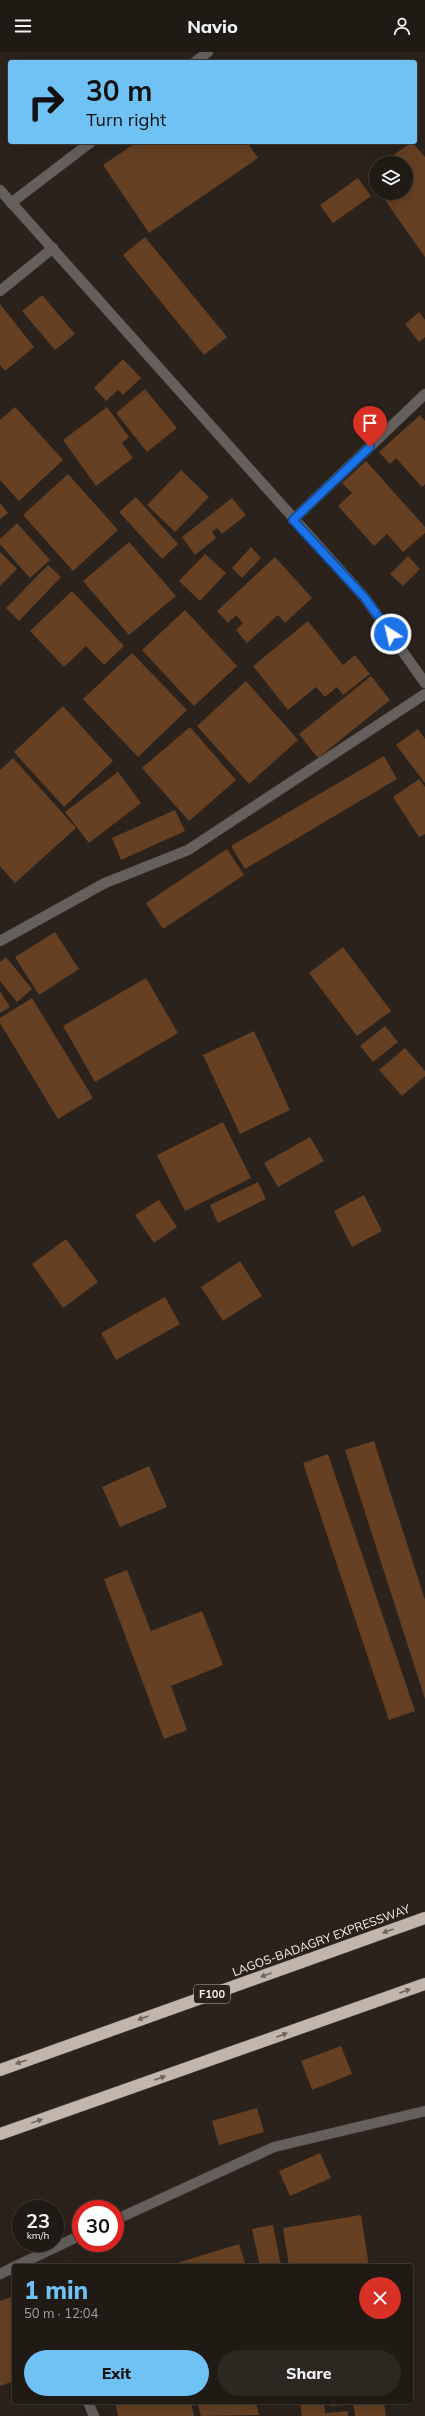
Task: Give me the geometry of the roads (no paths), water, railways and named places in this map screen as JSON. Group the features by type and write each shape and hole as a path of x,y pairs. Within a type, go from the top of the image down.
{"highway":[{"name":"LAGOS-BADAGRY EXPRESSWAY","path":"0,2070 425,1918"},
{"path":"0,2134 425,1984"}],"street":[{"path":"198,60 208,52"},
{"path":"11,203 88,144"},
{"path":"0,190 293,520 365,598 425,683"},
{"path":"0,291 53,248"},
{"path":"293,520 425,394"},
{"path":"0,941 105,883 188,850 425,694"},
{"path":"124,2216 274,2147 425,2111"},
{"path":"30,2263 72,2240"},
{"path":"0,2274 12,2268"},
{"path":"89,2404 94,2416"}]}
